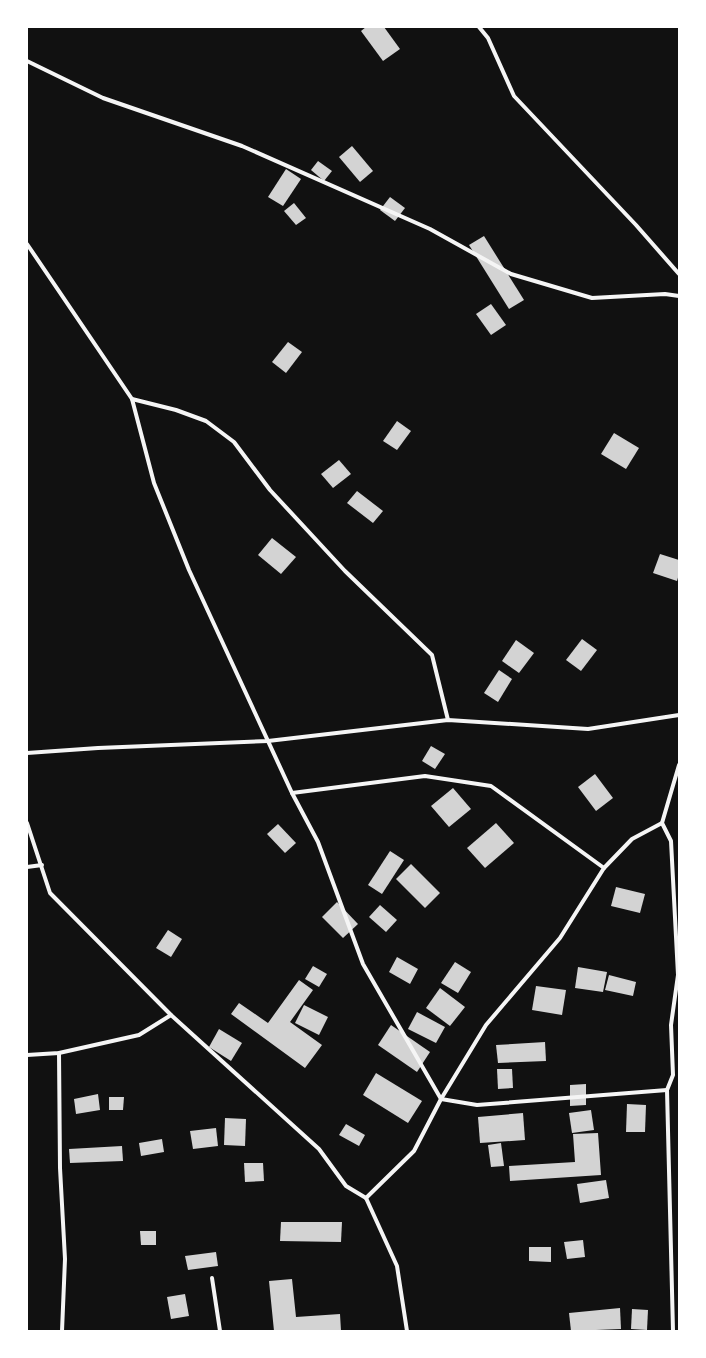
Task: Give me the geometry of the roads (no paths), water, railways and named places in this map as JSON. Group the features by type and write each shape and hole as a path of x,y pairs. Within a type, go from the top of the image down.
{"street":[{"path":"479,27 488,38 514,96 630,219 679,274"},
{"path":"27,62 103,98 242,146 329,184 430,229 511,274 592,298 665,294 679,296"},
{"path":"27,244 132,399 154,483 189,570 292,793 318,842 363,964 441,1099"},
{"path":"132,399 176,410 206,421 234,442 270,490 345,571 432,655 448,720"},
{"path":"27,753 98,748 268,741 448,720 588,729 679,715"},
{"path":"673,1331 667,1090 673,1075 671,1025 678,975 671,841 662,823 679,765"},
{"path":"292,793 425,776 491,786 604,868"},
{"path":"27,823 50,893 171,1015 319,1149 346,1186 366,1198 397,1266 407,1331"},
{"path":"366,1198 414,1151 441,1099 486,1025 560,938 604,868 632,839 662,823"},
{"path":"27,867 42,865"},
{"path":"27,1055 59,1053 139,1035 171,1015"},
{"path":"59,1053 60,1168 65,1259 62,1331"},
{"path":"441,1099 477,1105 667,1090"},
{"path":"212,1278 220,1331"}]}
